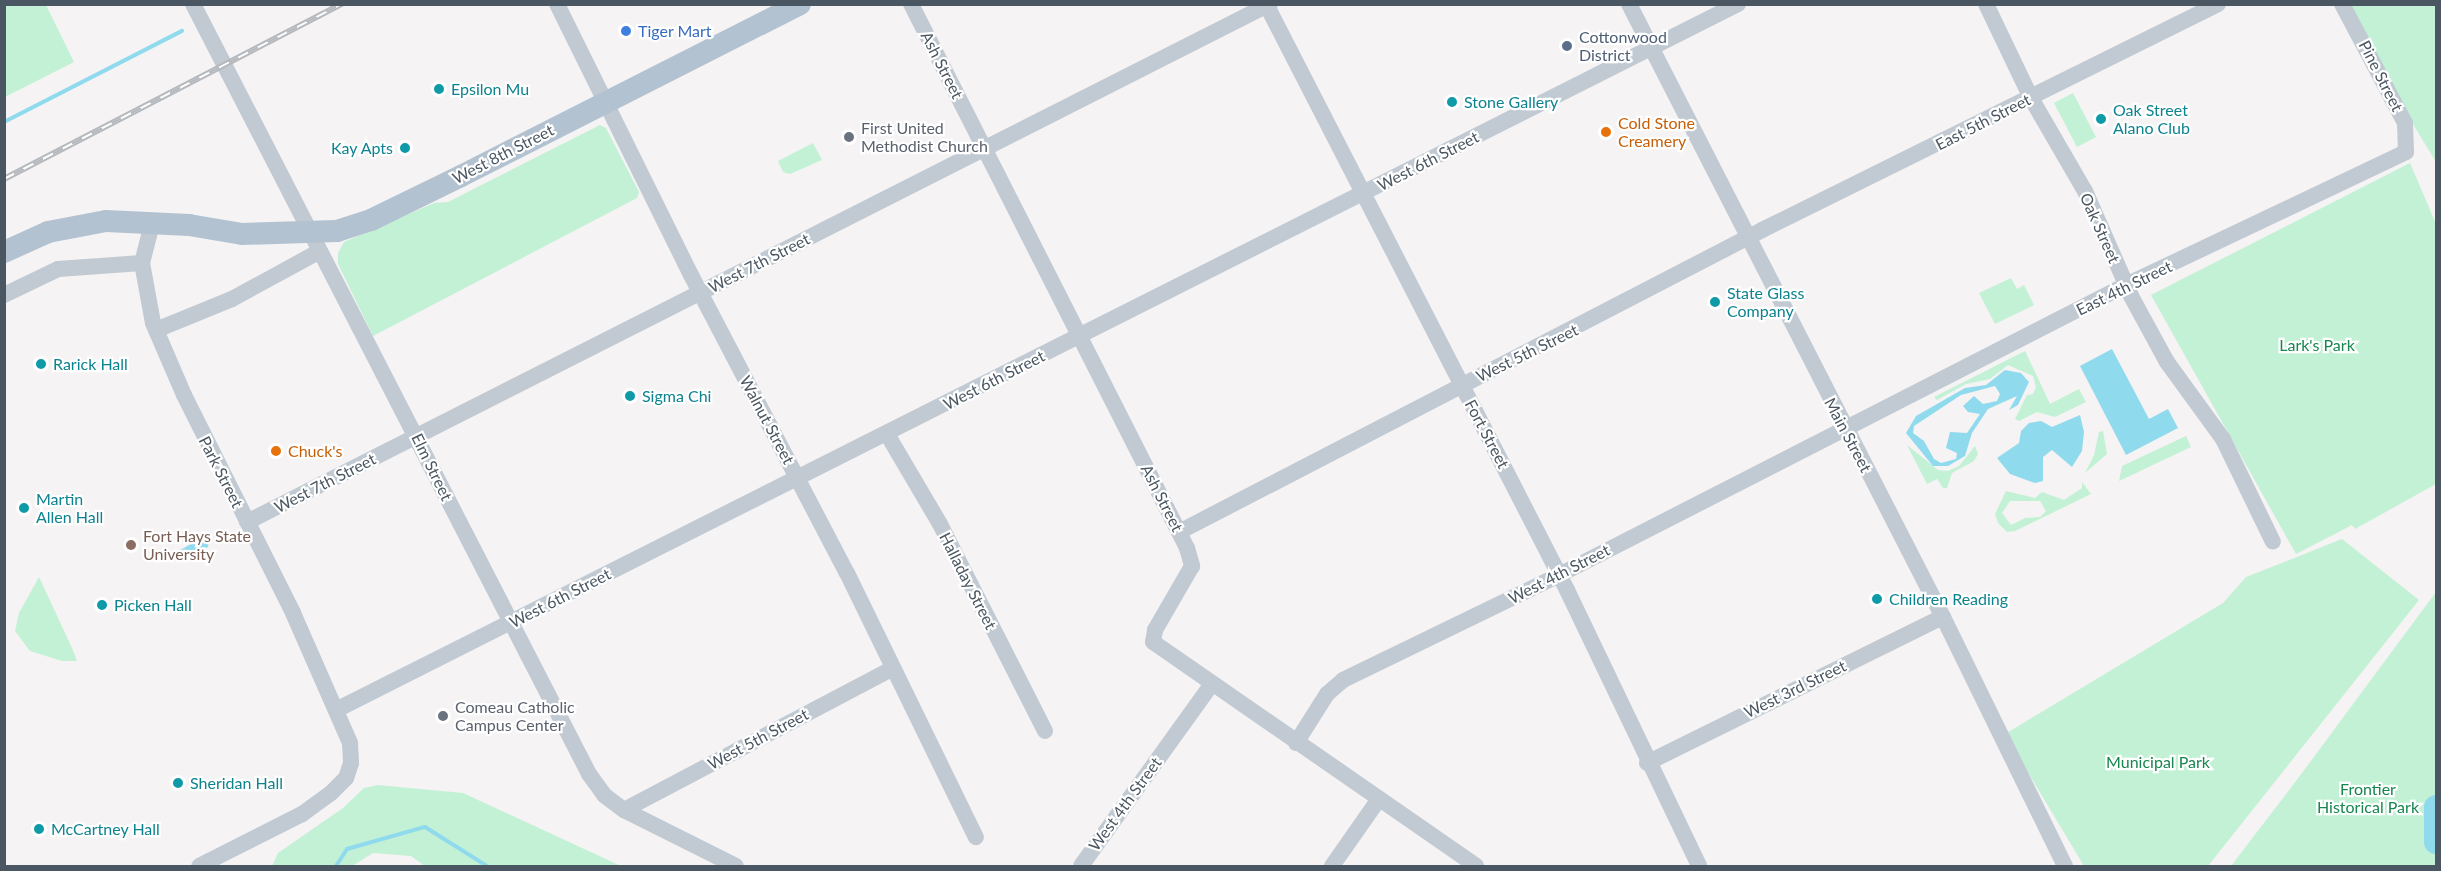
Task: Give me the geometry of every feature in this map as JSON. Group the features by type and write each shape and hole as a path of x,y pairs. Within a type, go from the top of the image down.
{"main road":[{"name":"West 8th Street","path":"4,252 48,232 106,221 189,225 242,234 315,242 337,231 371,220 800,4"}],"street":[{"name":"Walnut Street","path":"557,4 700,293 798,478 976,837"},
{"name":"Ash Street","path":"911,4 984,150 1034,243 1078,338 1179,532 1192,566 1155,630 1153,642 1476,867"},
{"name":"Main Street","path":"1629,4 1844,429 1943,617 2065,867"},
{"name":"West 6th Street","path":"336,710 1738,4"},
{"name":"Oak Street","path":"1986,4 2031,98 2085,191 2126,285 2167,362 2223,439 2273,542"},
{"name":"East 5th Street","path":"1747,239 2218,4"},
{"name":"Pine Street","path":"2342,4 2405,123 2406,152"},
{"name":"West 7th Street","path":"247,522 1268,5"},
{"name":"Fort Street","path":"1268,5 1559,575 1644,745 1647,763 1699,867"},
{"name":"Elm Street","path":"198,6 315,242 417,436 589,774 604,795 624,810 736,867"},
{"name":"East 4th Street","path":"1844,429 2126,285 2406,152"},
{"name":"Park Street","path":"152,224 142,262 143,284 156,330 192,412 247,522 350,743 351,763 346,778 302,814 206,865"},
{"name":"West 5th Street","path":"1179,532 1747,239"},
{"path":"156,330 232,298 315,242"},
{"path":"4,295 58,269 142,262"},
{"name":"West 4th Street","path":"1296,742 1327,694 1343,680 1559,575 1844,429"},
{"name":"Halladay Street","path":"887,434 940,525 1044,731"},
{"name":"West 3rd Street","path":"1647,763 1943,617"},
{"name":"West 5th Street","path":"624,810 893,668"},
{"name":"West 4th Street","path":"1081,867 1212,684"},
{"path":"1332,867 1378,800"}],"green space":[{"path":"5,4 46,5 74,62 5,97"},
{"path":"2342,5 2436,5 2436,162 2366,47"},
{"path":"2073,93 2096,137 2077,147 2054,103"},
{"path":"600,125 606,128 639,192 637,198 373,336 338,264 338,253 344,242 434,203 448,202"},
{"path":"813,143 822,160 790,174 783,172 778,161"},
{"name":"Lark's Park","path":"2410,163 2436,224 2436,484 2355,529 2352,525 2296,554 2151,295"},
{"path":"2011,278 2017,289 2024,285 2034,305 1995,324 1979,293"},
{"path":"2025,351 2050,404 2079,389 2086,402 2055,417 2037,412 2019,421 2015,419 2027,395 2033,394 2036,387 2033,376 2008,365 1990,379 1966,384 1937,400 1934,397"},
{"path":"2103,431 2107,454 2085,473 2094,455 2099,432"},
{"path":"2186,436 2191,447 2119,481 2122,466"},
{"path":"1907,445 1938,470 1948,471 1959,466 1975,446 1978,454 1974,461 1952,473 1947,488 1943,488 1937,479 1927,484"},
{"path":"2082,482 2091,494 2015,531 2007,532 1998,523 1995,514 2006,491 2035,498 2042,492 2064,500 2082,488","holes":["2010,501 2040,501 2046,511 2040,517 2025,518 2011,525 2002,513"]},
{"name":"Municipal Park","path":"2342,539 2419,600 2208,866 2084,866 2005,734 2223,603 2246,577"},
{"path":"39,577 77,661 62,661 30,651 15,631 19,613"},
{"name":"Frontier Historical Park","path":"2436,592 2436,866 2231,866 2299,777"},
{"path":"378,785 463,793 621,866 425,866 411,856 373,853 352,866 272,866 278,853 343,808 364,788"}],"water":[{"path":"2112,349 2149,419 2168,409 2178,428 2126,455 2080,366"},
{"path":"2005,370 2021,373 2029,382 2018,405 2009,410 2017,396 1988,409 1972,433 1965,456 1948,466 1933,466 1906,433 1916,416 1965,388 1986,385","holes":["1995,386 2000,394 1997,401 1983,404 1974,396 1963,406 1968,412 1980,414 1967,433 1950,432 1946,448 1957,453 1956,459 1941,463 1934,459 1924,441 1913,433 1914,426 1961,395"]},
{"path":"2080,415 2084,432 2082,451 2072,467 2052,450 2043,457 2043,481 2035,483 2010,474 1997,458 2019,443 2021,431 2029,423 2041,421 2052,427"},
{"path":"203,537 209,540 208,547 182,561 176,560 177,552"}],"waterway":[{"path":"4,122 182,31"},
{"path":"2436,807 2436,842"},
{"path":"336,866 347,849 425,827 487,866"}],"railway":[{"path":"4,179 342,4"}],"place":[{"name":"Tiger Mart","path":"626,31"},
{"name":"Cottonwood District","path":"1567,46"},
{"name":"Epsilon Mu","path":"439,89"},
{"name":"Stone Gallery","path":"1452,102"},
{"name":"Oak Street Alano Club","path":"2101,119"},
{"name":"Cold Stone Creamery","path":"1606,132"},
{"name":"First United Methodist Church","path":"849,137"},
{"name":"Kay Apts","path":"405,148"},
{"name":"State Glass Company","path":"1715,302"},
{"name":"Rarick Hall","path":"41,364"},
{"name":"Sigma Chi","path":"630,396"},
{"name":"Chuck's","path":"276,451"},
{"name":"Martin Allen Hall","path":"24,508"},
{"name":"Fort Hays State University","path":"131,545"},
{"name":"Children Reading","path":"1877,599"},
{"name":"Picken Hall","path":"102,605"},
{"name":"Comeau Catholic Campus Center","path":"443,716"},
{"name":"Sheridan Hall","path":"178,783"},
{"name":"McCartney Hall","path":"39,829"}]}
